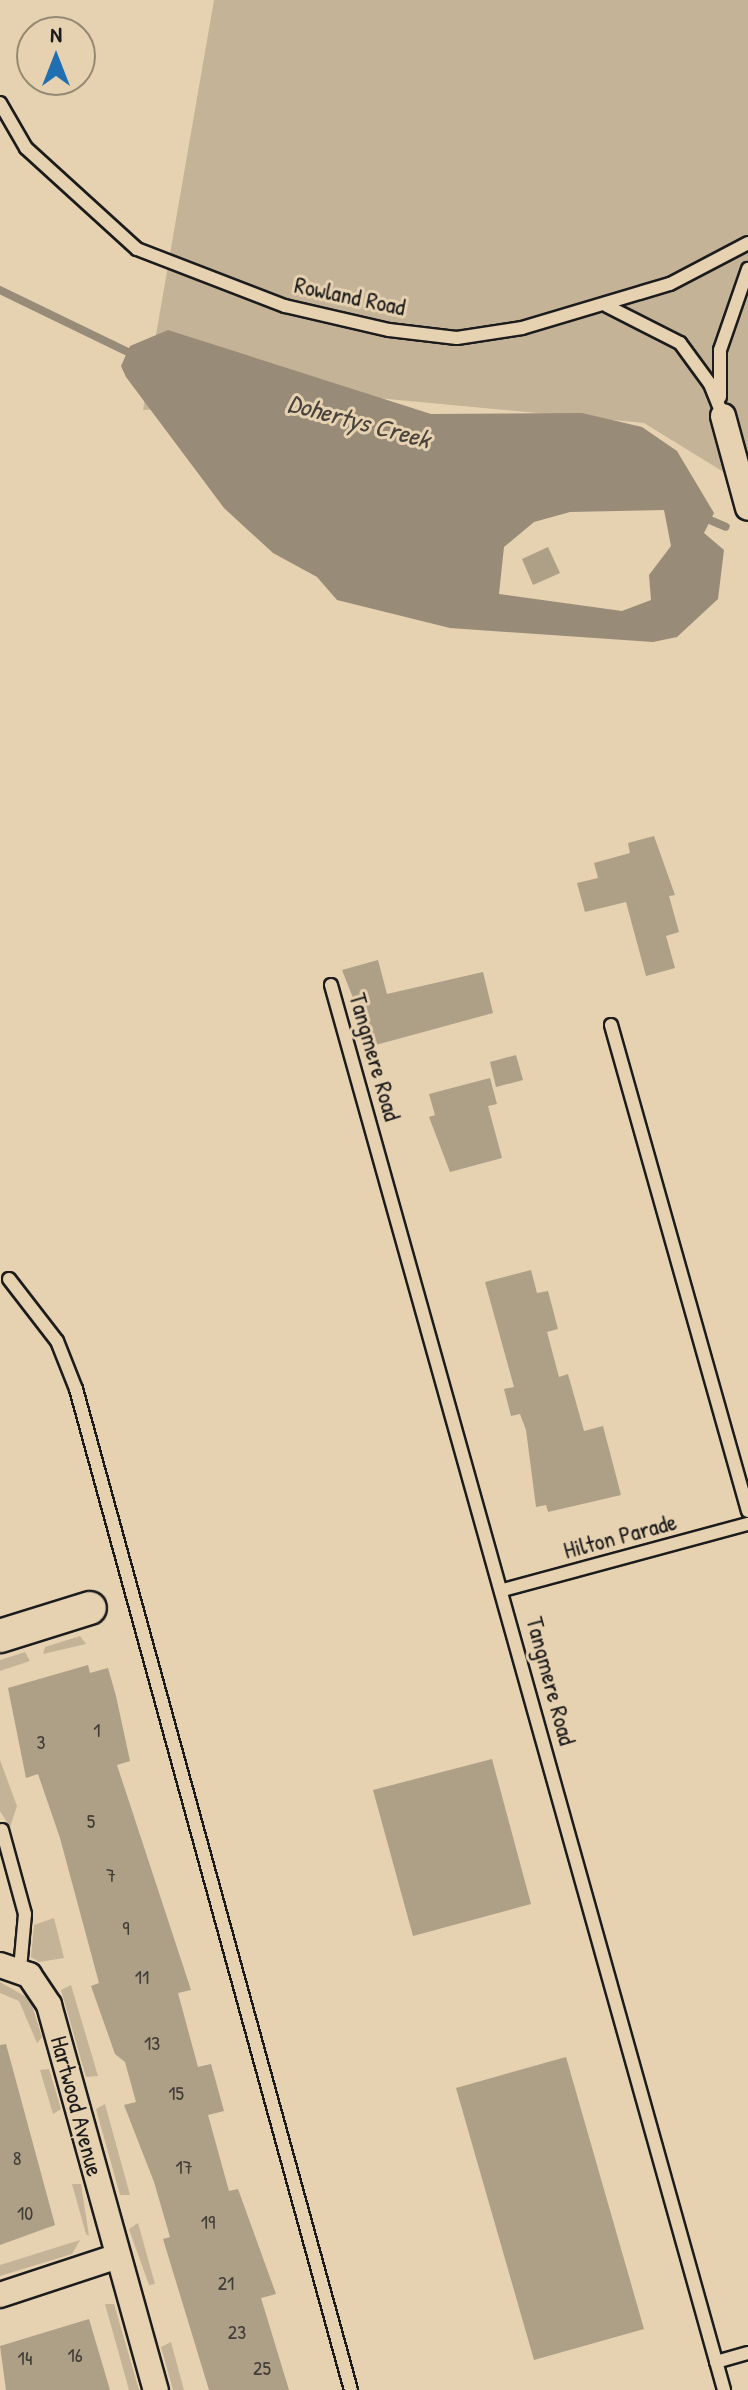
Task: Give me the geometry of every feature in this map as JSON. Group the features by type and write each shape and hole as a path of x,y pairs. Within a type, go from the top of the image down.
{"street":[{"path":"723,416 748,508"},
{"path":"0,1636 90,1608"},
{"name":"Hartwood Avenue","path":"10,1967 49,2005 156,2390"},
{"path":"0,2295 118,2256"}],"lane":[{"name":"Rowland Road","path":"0,103 26,148 137,249 285,306 457,338 607,306 748,243"},
{"path":"723,416 720,350 748,269"},
{"path":"607,306 680,343 710,384 723,416"},
{"name":"Tangmere Road","path":"331,985 503,1590 724,2390"},
{"path":"611,1025 748,1511"},
{"path":"9,1279 57,1341 76,1389 351,2390"},
{"name":"Hilton Parade","path":"503,1590 748,1524"},
{"name":"Hartwood Avenue","path":"2,1830 25,1914 10,1967"},
{"path":"716,2362 748,2353"}],"shaded area":[{"path":"214,0 748,0 748,487 644,423 367,397 143,410"},
{"path":"80,1636 86,1644 43,1654 45,1647"},
{"path":"25,1652 30,1661 0,1671 0,1660"},
{"path":"0,1760 17,1806 10,1827 0,1811"},
{"path":"54,1918 64,1958 39,1962 31,1957 34,1925"},
{"path":"0,1982 30,1999 42,2037 37,2043 19,2001 0,1993"},
{"path":"71,1985 98,2076 86,2077 61,1990"},
{"path":"49,2069 61,2109 53,2114 40,2070"},
{"path":"105,2104 130,2195 120,2195 96,2109"},
{"path":"72,2184 81,2184 89,2236 86,2234"},
{"path":"138,2223 155,2284 149,2285 129,2229"},
{"path":"80,2240 72,2254 0,2276 0,2265"},
{"path":"105,2304 114,2304 139,2390 129,2390"},
{"path":"171,2342 184,2390 173,2390 161,2347"}],"water":[{"path":"168,330 431,414 582,413 642,427 677,451 714,513 704,533 724,550 718,599 677,637 653,642 450,628 337,600 317,577 273,553 224,508 126,377 121,366 130,346","holes":["664,510 671,546 649,575 651,600 622,611 499,594 504,547 534,522 570,512"]}],"building":[{"path":"548,547 560,573 533,585 522,559"},
{"path":"654,836 675,895 669,896 679,932 666,936 675,968 646,976 626,902 585,912 577,883 598,878 594,863 630,853 628,843"},
{"path":"378,960 387,994 483,972 493,1013 372,1046 342,970"},
{"path":"516,1055 523,1080 496,1087 490,1062"},
{"path":"490,1078 497,1104 488,1106 502,1158 450,1172 429,1117 435,1115 429,1094"},
{"path":"531,1270 537,1293 548,1291 558,1329 547,1332 559,1377 568,1374 584,1431 603,1426 621,1495 548,1512 546,1505 536,1507 526,1430 520,1414 511,1416 504,1389 514,1387 485,1282"},
{"path":"88,1665 90,1673 108,1668 116,1696 130,1761 117,1765 191,1990 178,1993 198,2067 211,2064 224,2111 208,2115 229,2191 238,2189 276,2294 261,2298 289,2390 209,2390 163,2239 170,2237 154,2182 124,2105 136,2102 125,2062 115,2054 91,1986 99,1983 60,1838 38,1774 26,1778 8,1688"},
{"path":"492,1759 531,1904 413,1936 373,1790"},
{"path":"6,2044 55,2225 0,2245 0,2045"},
{"path":"566,2057 644,2329 534,2360 456,2088"},
{"path":"89,2319 110,2390 6,2390 0,2346"}],"waterway":[{"name":"Dohertys Creek","path":"0,290 136,356"},
{"name":"Dohertys Creek","path":"698,515 726,527"}]}
